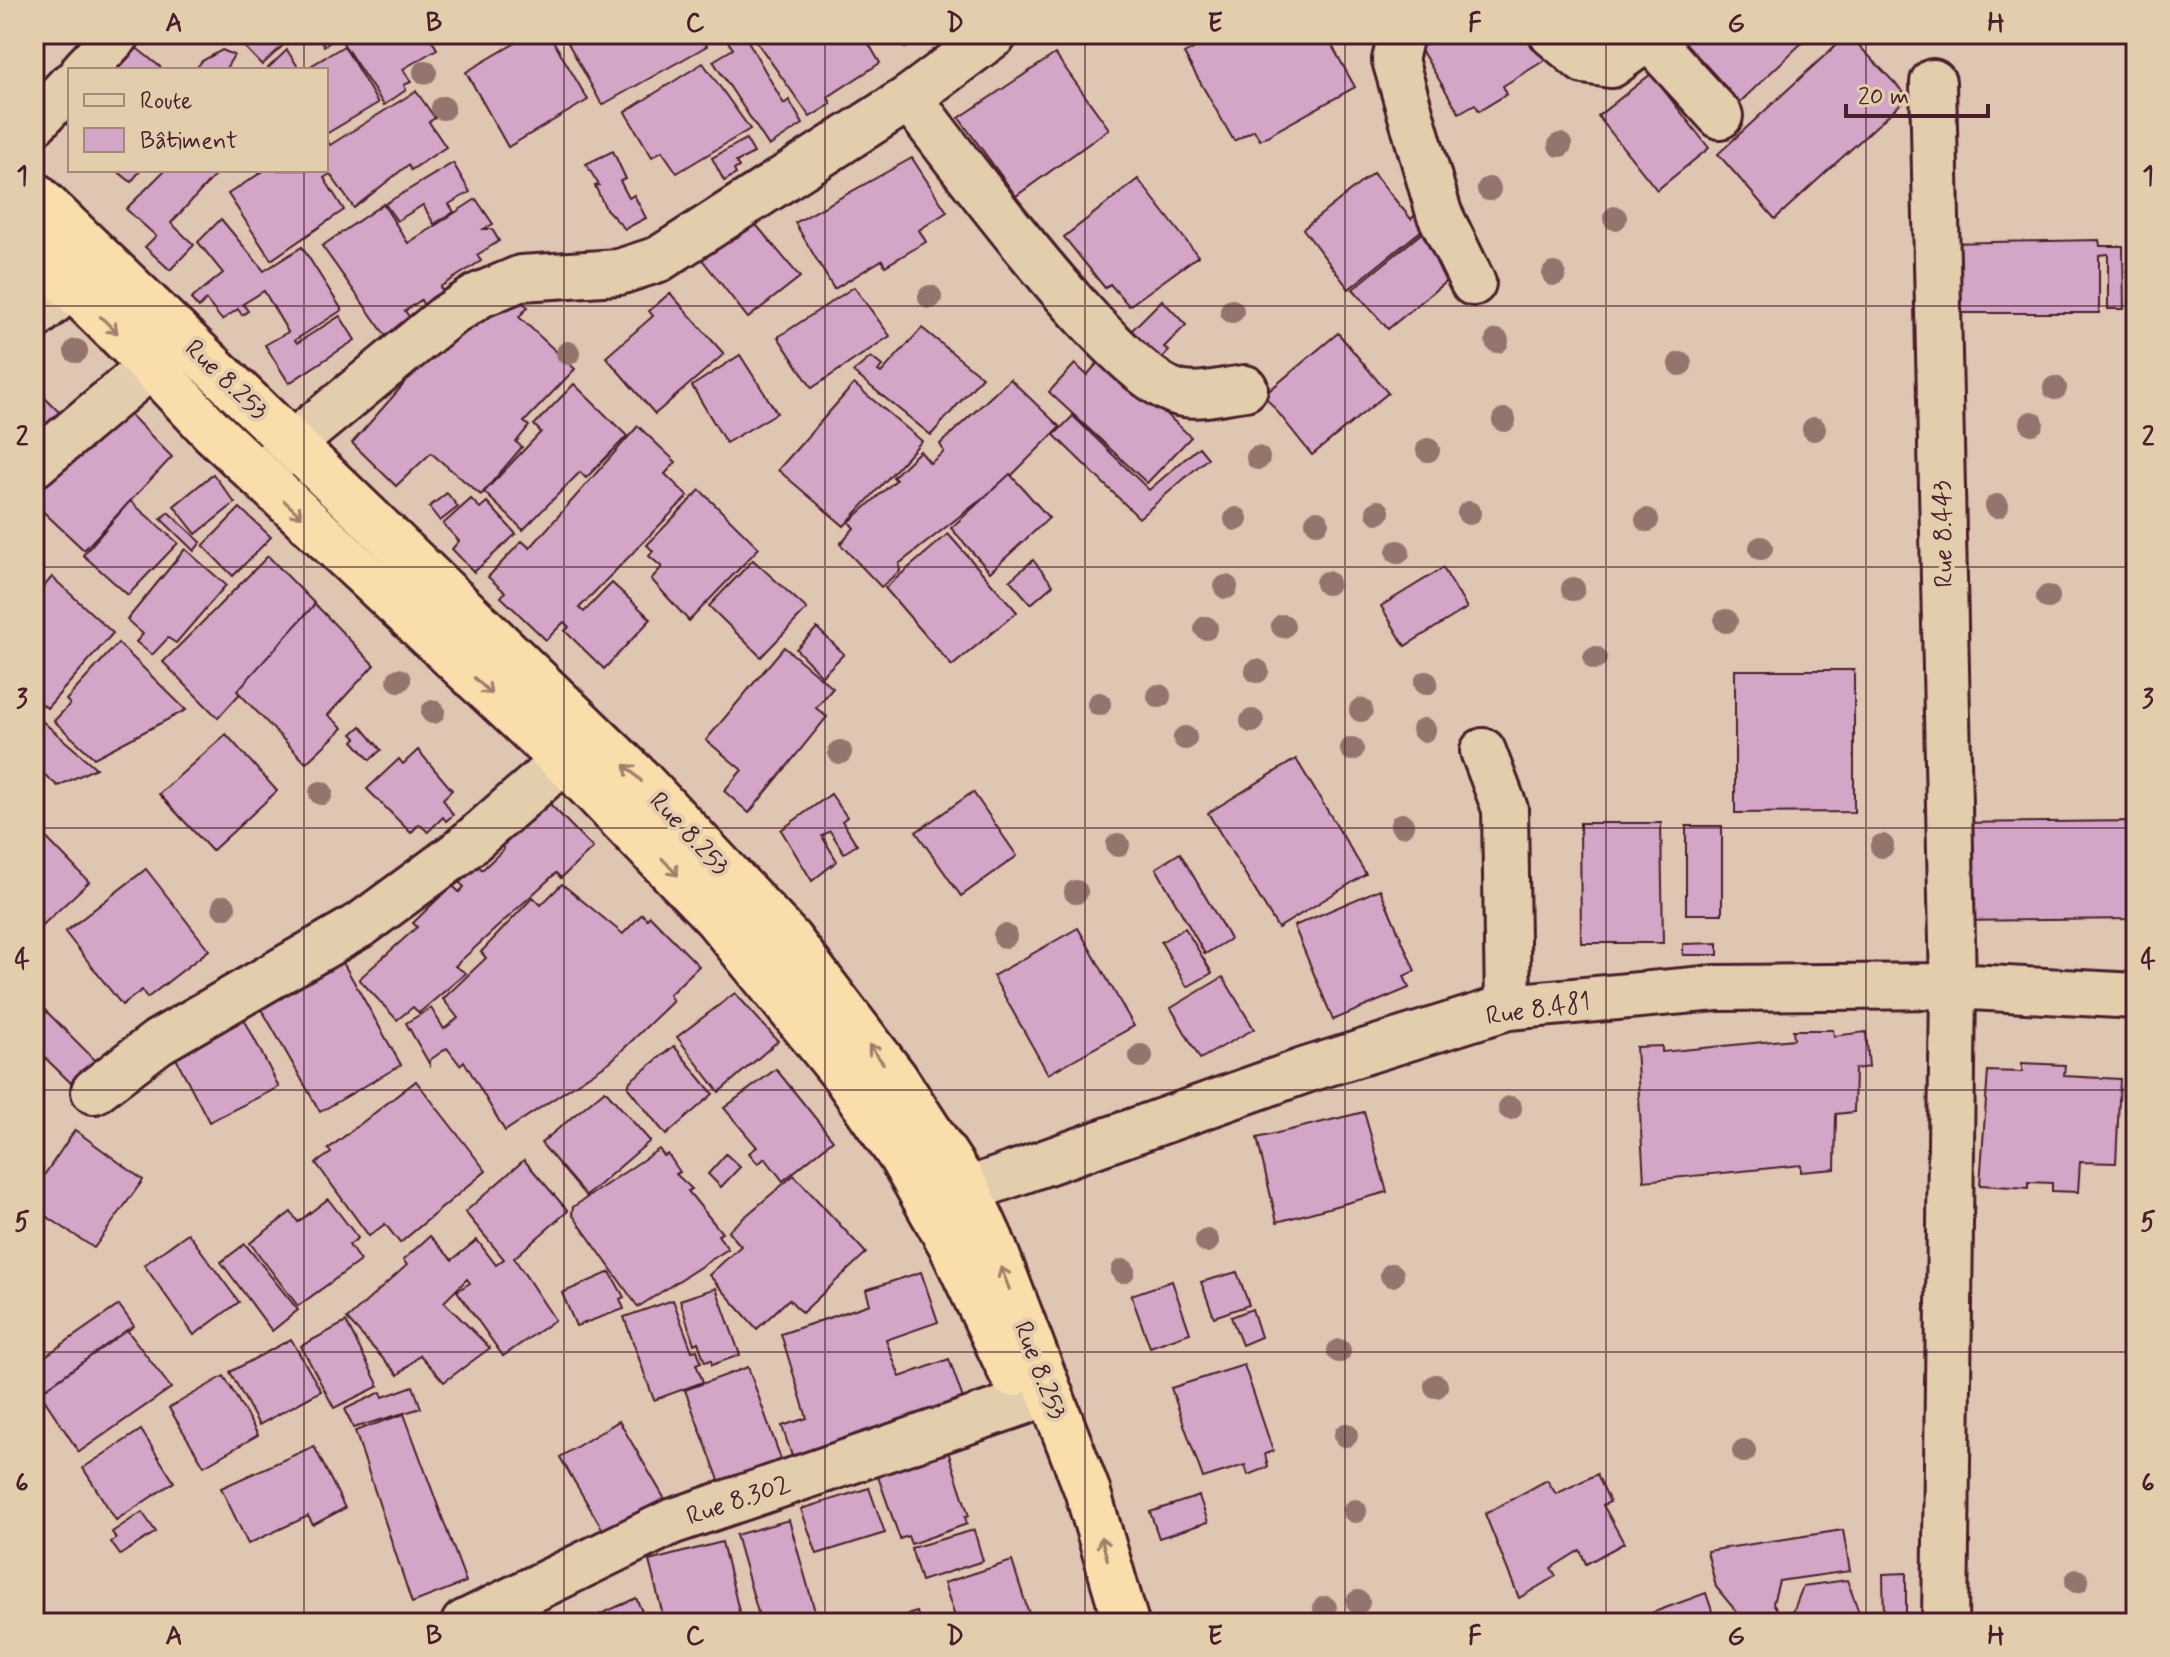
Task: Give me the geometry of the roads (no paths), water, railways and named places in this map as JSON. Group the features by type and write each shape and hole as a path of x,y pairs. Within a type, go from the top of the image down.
{"highway":[{"name":"Rue 8.253","path":"34,194 638,778 789,939 895,1078 968,1190 991,1240 1087,1490 1126,1623"},
{"name":"Rue 8.253","path":"34,250 212,431 650,845 717,919 844,1075 901,1157 951,1245 996,1335 1024,1402 1066,1523 1096,1623"}],"street":[{"path":"86,68 118,34"},
{"path":"260,476 293,443 446,317 480,295 521,278 619,272 659,259 909,98 995,34"},
{"path":"1401,34 1395,60 1430,183 1439,213 1473,283"},
{"path":"1552,34 1584,61 1611,65 1641,43 1656,46 1720,116"},
{"name":"Rue 8.443","path":"1933,82 1953,986 1945,1623"},
{"path":"34,123 68,87"},
{"path":"909,98 1082,314 1134,366 1183,395 1245,388"},
{"path":"34,317 71,287"},
{"path":"34,465 151,366"},
{"path":"1483,751 1505,809 1508,1007"},
{"path":"94,1091 158,1042 362,924 457,854 563,761"},
{"name":"Rue 8.481","path":"968,1190 1306,1070 1508,1007 1716,988 1953,986 2136,996"},
{"name":"Rue 8.302","path":"464,1623 671,1522 1024,1402"}]}
